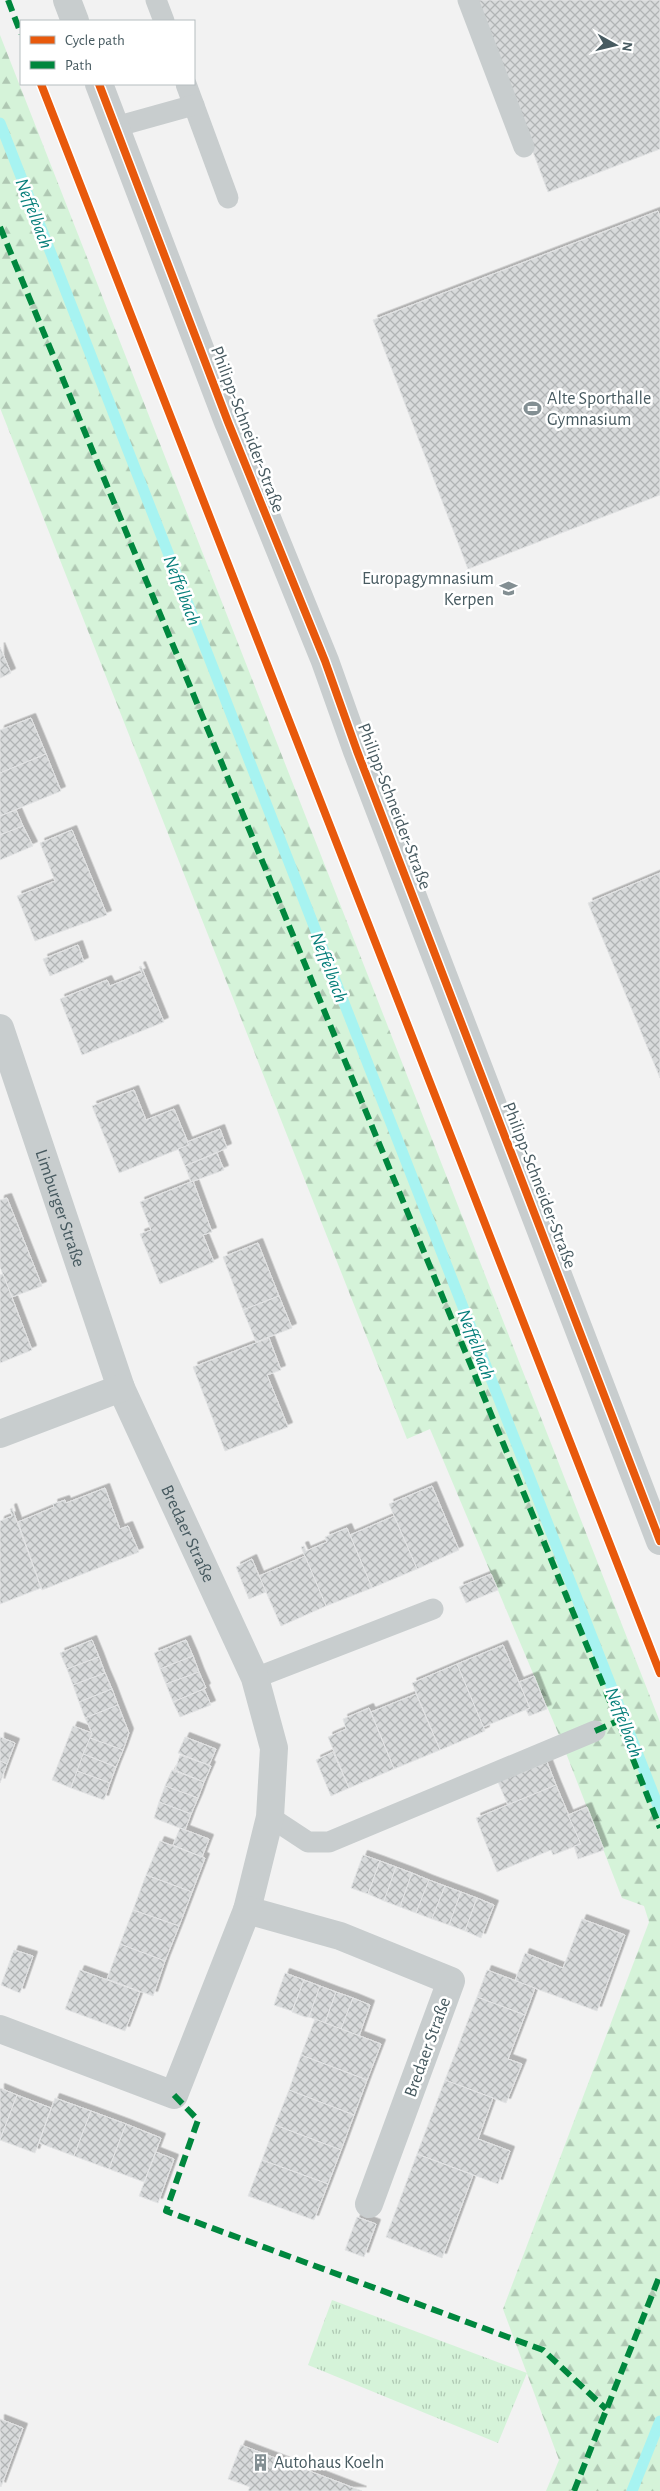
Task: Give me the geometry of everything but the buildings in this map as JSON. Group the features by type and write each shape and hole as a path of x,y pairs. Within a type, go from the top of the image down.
{"street":[{"path":"67,0 75,20"},
{"name":"Philipp-Schneider-Straße","path":"99,85 232,431 325,661 360,760 660,1541"},
{"name":"Limburger Straße","path":"0,1028 121,1388"},
{"path":"0,1434 121,1388"},
{"name":"Bredaer Straße","path":"0,2029 174,2095 247,1910 270,1817 274,1748 255,1678 121,1388"},
{"name":"Bredaer Straße","path":"247,1910 340,1936 452,1981 369,2204"}],"lane":[{"path":"156,0 164,20"},
{"path":"468,0 524,147"},
{"path":"186,85 228,198"},
{"path":"115,127 194,105"},
{"path":"255,1678 433,1609"},
{"path":"270,1817 308,1842 329,1842 594,1731"}],"green space":[{"path":"0,35 660,1722 660,2491 546,2491 559,2460 503,2309 649,1922 644,1906 622,1898 559,1735 430,1429 407,1439 0,408"},
{"path":"332,2300 527,2373 498,2443 308,2365"}],"waterway":[{"name":"Neffelbach","path":"0,123 660,1811"},
{"name":"Neffelbach","path":"632,2491 660,2421"}],"marked path":[{"path":"8,0 20,31"},
{"path":"0,227 618,1721 660,1828"},
{"path":"595,1731 618,1721"},
{"path":"174,2095 198,2120 166,2211 543,2350 606,2409"},
{"path":"574,2491 660,2275"}],"cycle path":[{"path":"41,85 660,1673"},
{"path":"99,85 228,422 325,661 357,751 660,1541"}],"place":[{"name":"Alte Sporthalle Gymnasium","path":"533,408"},
{"name":"Europagymnasium Kerpen","path":"508,588"},
{"name":"Autohaus Koeln","path":"260,2462"}]}
